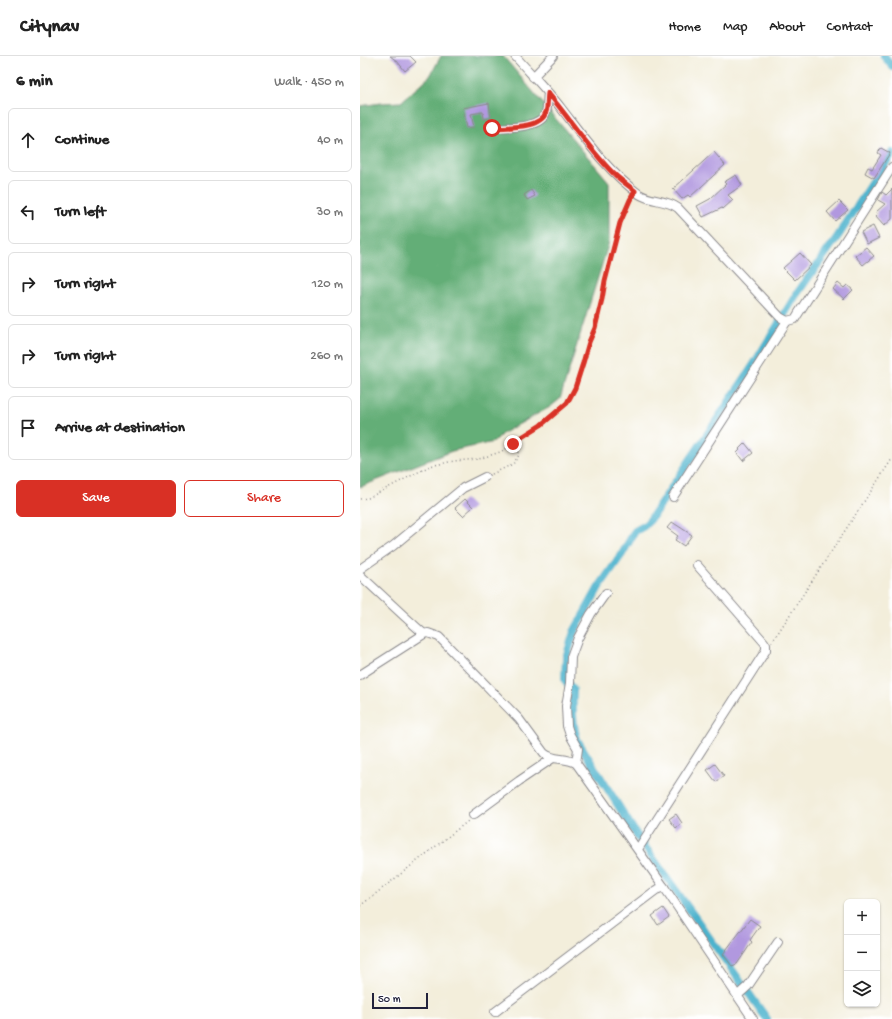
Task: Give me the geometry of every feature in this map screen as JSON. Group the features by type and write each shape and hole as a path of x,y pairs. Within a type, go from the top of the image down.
{"street":[{"path":"515,56 561,108 580,134 614,173 635,191 648,198 673,204 678,208 784,320"},
{"path":"533,77 553,56"},
{"path":"492,128 534,124 540,121 546,113 548,93"},
{"path":"784,320 794,319 798,314 892,167"},
{"path":"673,497 784,320"},
{"path":"360,569 393,546 463,488 485,477"},
{"path":"638,850 766,650 766,645 697,565"},
{"path":"360,574 402,616 424,634"},
{"path":"576,763 578,749 567,726 566,706 570,683 571,657 578,638 591,614 606,592"},
{"path":"360,675 424,634 428,633 440,637 520,719 544,753 554,758 566,759 576,763 664,886 743,991 753,1019"},
{"path":"473,815 519,781 554,758"},
{"path":"495,1012 656,890 664,886"},
{"path":"743,991 778,942"}],"path":[{"path":"360,500 368,498 430,466 454,461 479,460 500,452 518,442 522,437 541,425 567,403 575,388 589,342 595,328 620,223 635,191"},
{"path":"485,477 506,469 513,464 519,455 518,442"},
{"path":"766,650 892,459"},
{"path":"360,906 454,833 473,815"}],"green space":[{"path":"441,56 503,56 609,182 609,242 560,399 550,407 503,433 494,442 452,451 360,487 360,106 401,102 430,76"}],"building":[{"path":"390,56 410,56 416,62 405,71 397,61"},
{"path":"489,103 491,118 484,119 483,112 471,114 474,127 467,128 463,108"},
{"path":"881,148 890,153 874,178 865,173 868,167 872,169 881,155 878,153"},
{"path":"714,152 725,165 690,197 688,195 682,199 673,189"},
{"path":"736,175 742,185 728,195 733,200 723,209 722,208 703,217 697,206 710,199 726,184 724,182"},
{"path":"892,189 892,219 884,226 875,216 877,214 876,212 885,204 878,200 882,192 886,195"},
{"path":"531,190 535,196 527,200 524,195"},
{"path":"839,201 848,210 835,221 827,212"},
{"path":"873,226 879,238 867,244 861,232"},
{"path":"866,247 874,256 863,265 855,256"},
{"path":"800,253 811,265 795,280 783,268"},
{"path":"838,283 844,288 847,285 853,290 844,299 833,289"},
{"path":"745,443 753,453 743,461 737,453"},
{"path":"465,499 473,507 463,516 455,508"},
{"path":"672,522 692,535 684,546 675,540 678,536 667,528"},
{"path":"715,764 724,776 716,782 707,770"},
{"path":"676,814 682,823 676,828 669,819"},
{"path":"663,908 669,917 658,925 652,916"},
{"path":"750,919 760,926 750,940 752,942 737,964 732,966 723,954"}],"waterway":[{"path":"884,56 892,66"},
{"path":"767,1019 638,837 577,740 574,728 572,703 573,690 565,680 566,658 574,632 599,587 622,554 635,531 644,526 650,520 751,369 796,295 838,236 892,153"}],"route":[{"path":"492,128 534,124 540,121 546,113 548,93 580,134 614,173 635,191 620,223 595,328 591,336 575,388 567,403 541,425 513,444"}]}
